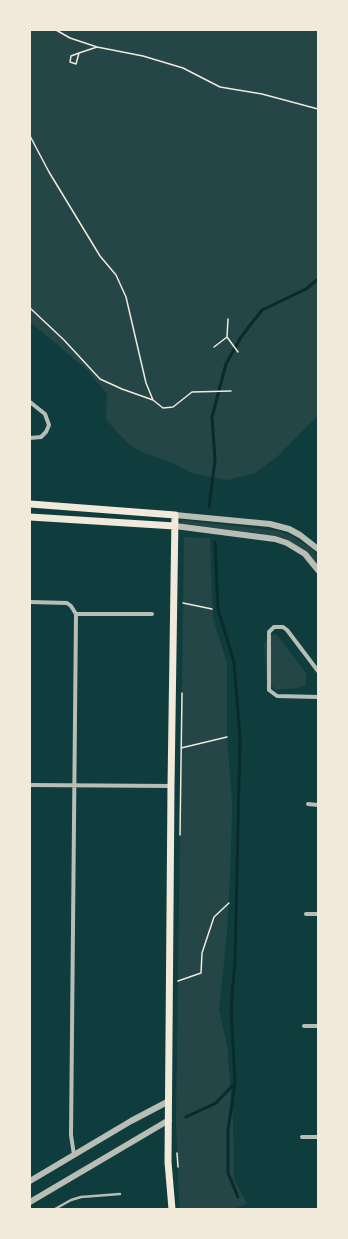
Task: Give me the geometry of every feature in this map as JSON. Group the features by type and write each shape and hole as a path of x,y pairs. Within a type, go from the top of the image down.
{"main road":[{"path":"30,504 176,515 171,786 168,1162 172,1209"},
{"path":"30,517 175,526"}],"street":[{"path":"30,402 45,414 49,425 46,432 41,437 30,438"},
{"path":"176,515 270,524 289,529 300,535 318,549"},
{"path":"175,526 275,538 287,543 305,554 318,570"},
{"path":"30,602 67,603 74,609 76,614 71,1127 74,1154"},
{"path":"76,614 152,614"},
{"path":"318,671 287,630 283,627 272,628 269,632 269,690 277,696 318,696"},
{"path":"30,785 171,786"},
{"path":"308,804 318,804"},
{"path":"306,914 318,914"},
{"path":"304,1026 318,1026"},
{"path":"30,1181 131,1121 169,1101"},
{"path":"30,1202 169,1120"},
{"path":"302,1137 318,1137"}],"lane":[{"path":"55,1209 71,1200 81,1197 120,1194"}],"path":[{"path":"53,30 70,38 97,47 143,56 183,68 220,86 262,94 318,110"},
{"path":"79,53 76,64 70,62 71,56 79,53 97,47"},
{"path":"30,136 49,172 100,256 116,275 126,297 146,383 153,400"},
{"path":"30,308 64,340 100,379 153,400 163,408 173,407 192,392 231,391"},
{"path":"228,319 227,337 238,352"},
{"path":"214,346 227,337"},
{"path":"183,596 183,603 212,609"},
{"path":"180,841 182,687"},
{"path":"181,748 227,737"},
{"path":"178,988 178,981 201,973 202,953 214,917 229,903"},
{"path":"177,1146 178,1169"}],"shaded area":[{"path":"30,30 318,30 318,415 278,456 255,473 227,480 192,473 171,462 147,454 131,446 106,419 107,394 86,369 30,322"},
{"path":"182,520 278,531 291,536 311,548 318,556 318,564 304,550 273,535 184,525 180,523"},
{"path":"184,537 210,538 213,619 227,663 227,737 232,804 231,855 227,931 219,1010 227,1044 233,1120 234,1179 247,1204 233,1209 180,1209 179,1200 176,1122"},
{"path":"276,634 306,673 306,685 298,688 276,690 267,681 264,644 269,636"}],"waterway":[{"path":"209,507 215,460 212,417 226,364 241,337 262,310 306,289 318,279"},
{"path":"215,542 218,609 234,662 240,737 235,961 231,1009 235,1083 228,1130 228,1173 238,1197"},
{"path":"186,1117 216,1103 235,1083"}]}
